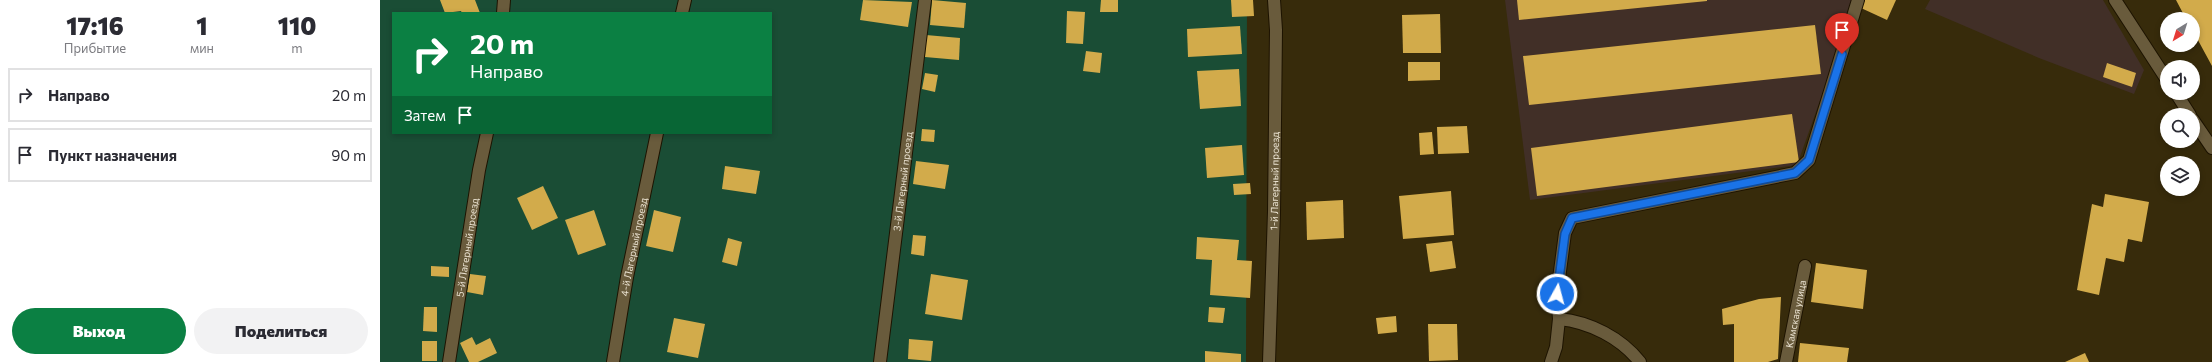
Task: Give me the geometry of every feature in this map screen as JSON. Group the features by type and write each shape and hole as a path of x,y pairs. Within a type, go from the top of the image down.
{"street":[{"path":"503,12 504,0"},
{"path":"682,12 685,0"},
{"name":"3-й Лагерный проезд","path":"880,362 925,0"},
{"name":"1-й Лагерный проезд","path":"1269,362 1274,212 1276,30 1274,0"},
{"path":"1551,362 1560,319 1557,294 1565,234 1572,218 1795,173 1809,160 1858,0"},
{"path":"2115,0 2160,69"},
{"path":"2200,130 2212,148"},
{"name":"5-й Лагерный проезд","path":"449,362 479,170 487,134"},
{"name":"4-й Лагерный проезд","path":"613,362 627,277 657,134"},
{"name":"Камская улица","path":"1786,362 1805,266"},
{"path":"1560,319 1573,320 1604,331 1634,354 1640,362"}],"shaded area":[{"path":"1505,0 1856,0 1797,165 1530,200"},
{"path":"1930,0 2103,0 2144,70 2134,94 2039,58 1925,9"}],"green space":[{"path":"380,0 1247,0 1246,362 380,362"}],"building":[{"path":"440,0 475,0 480,12 461,11 445,12"},
{"path":"863,0 912,2 908,27 860,20"},
{"path":"932,0 966,3 964,28 930,25"},
{"path":"1101,0 1118,0 1118,12 1100,12"},
{"path":"1231,0 1253,0 1254,16 1232,17"},
{"path":"1517,0 1707,0 1707,1 1519,20"},
{"path":"1865,0 1896,0 1887,20 1861,8"},
{"path":"2176,0 2212,0 2212,66 2200,44 2200,12 2182,12"},
{"path":"1067,11 1085,12 1083,44 1066,43"},
{"path":"1440,14 1441,53 1403,53 1402,15"},
{"path":"1815,25 1821,74 1529,105 1523,56"},
{"path":"1240,26 1242,54 1188,57 1187,29"},
{"path":"926,35 960,38 959,60 925,57"},
{"path":"1086,51 1102,53 1100,73 1083,71"},
{"path":"1408,62 1440,62 1440,80 1408,81"},
{"path":"2107,63 2136,73 2132,87 2103,77"},
{"path":"1239,69 1241,106 1200,109 1197,71"},
{"path":"925,73 938,75 935,92 922,89"},
{"path":"1792,114 1799,162 1537,196 1531,148"},
{"path":"1467,126 1469,153 1438,154 1437,127"},
{"path":"922,129 935,130 934,142 921,141"},
{"path":"1432,132 1434,154 1420,155 1419,133"},
{"path":"1242,145 1244,175 1207,178 1205,148"},
{"path":"916,161 949,165 945,189 913,184"},
{"path":"725,166 760,171 756,194 722,189"},
{"path":"1250,183 1251,194 1234,195 1233,184"},
{"path":"543,186 558,218 532,230 517,198"},
{"path":"1451,191 1454,235 1403,239 1399,196"},
{"path":"2105,194 2149,202 2142,242 2128,239 2124,262 2106,258 2099,295 2077,290 2092,204 2103,207"},
{"path":"1343,200 1344,238 1307,240 1306,202"},
{"path":"594,210 606,245 578,255 565,220"},
{"path":"654,210 681,217 673,252 646,246"},
{"path":"913,235 926,236 924,256 911,254"},
{"path":"1197,237 1239,240 1237,260 1252,261 1250,298 1210,295 1212,260 1196,259"},
{"path":"728,238 742,242 737,266 722,262"},
{"path":"1452,241 1456,268 1430,272 1426,244"},
{"path":"1816,263 1867,270 1863,309 1811,302"},
{"path":"431,266 449,267 449,277 431,276"},
{"path":"470,274 486,276 483,295 467,292"},
{"path":"931,274 968,280 962,320 925,314"},
{"path":"1781,297 1778,359 1768,362 1734,362 1734,324 1723,325 1722,309 1759,299"},
{"path":"424,307 437,307 437,332 423,331"},
{"path":"1209,307 1225,308 1223,323 1208,322"},
{"path":"1396,316 1397,332 1378,334 1376,318"},
{"path":"674,318 705,324 698,358 667,352"},
{"path":"1428,324 1457,324 1458,360 1429,361"},
{"path":"472,337 476,345 490,338 497,353 478,362 469,362 460,343"},
{"path":"909,339 933,341 931,361 908,359"},
{"path":"422,341 437,341 437,361 422,361"},
{"path":"1800,343 1849,348 1847,362 1798,362"},
{"path":"1205,351 1241,354 1241,362 1205,362"},
{"path":"2085,353 2089,362 2065,362"}],"route":[{"path":"1557,294 1565,234 1572,218 1795,173 1809,160 1842,54"}]}
